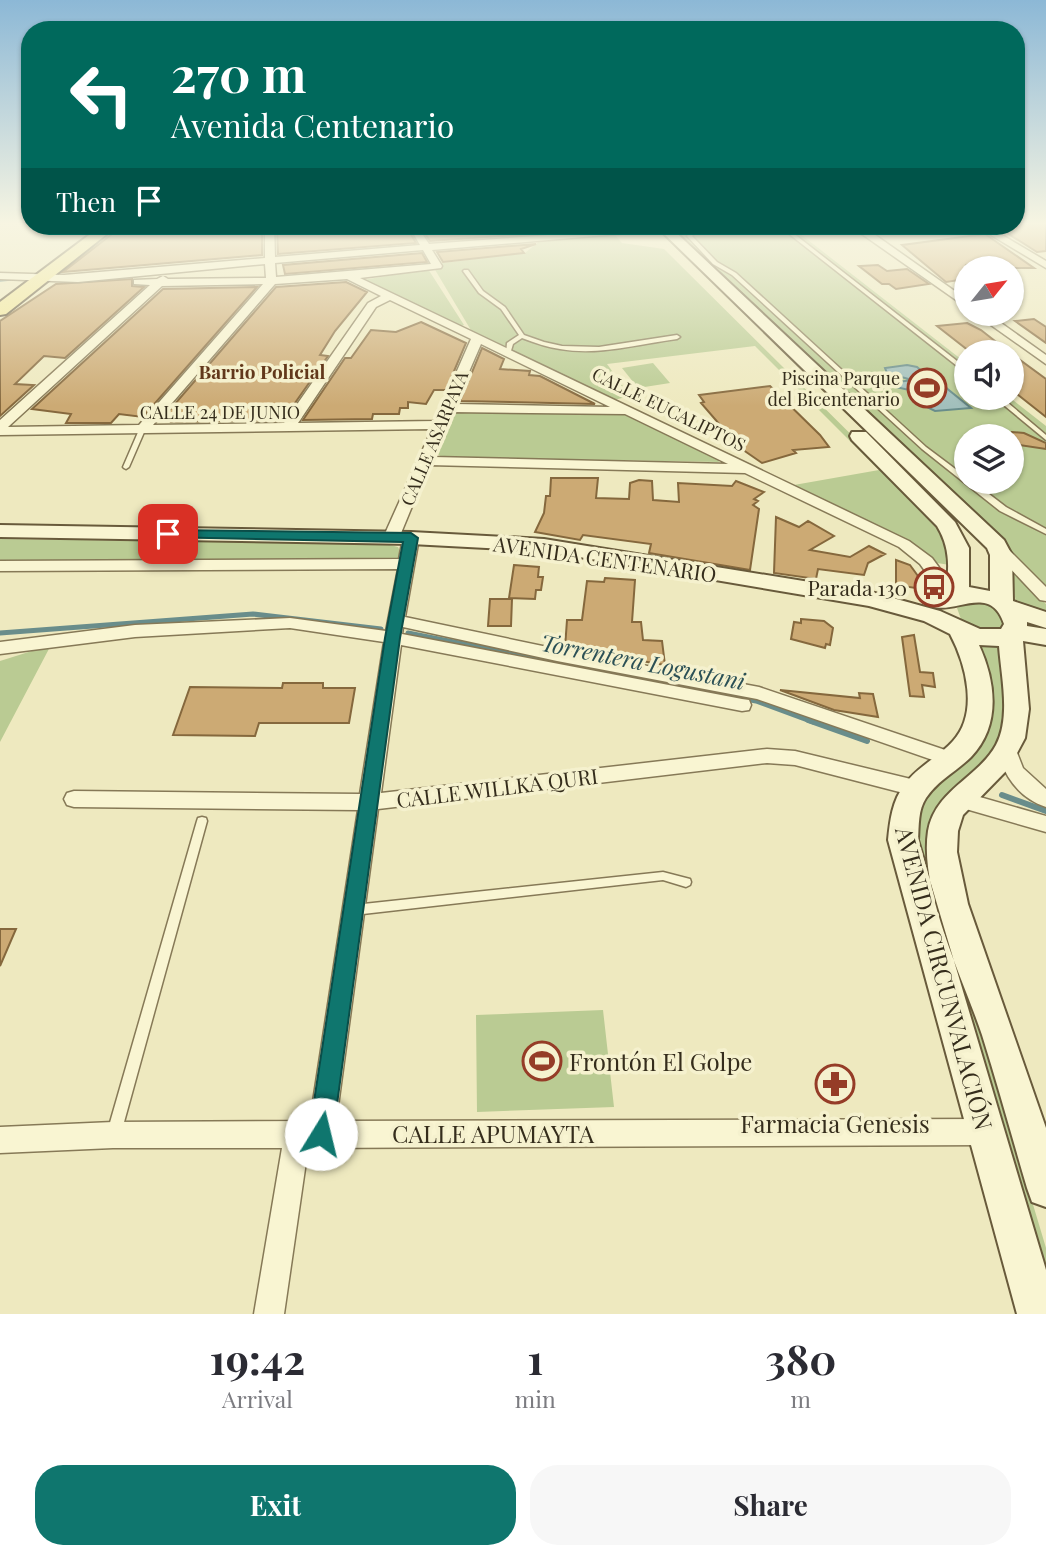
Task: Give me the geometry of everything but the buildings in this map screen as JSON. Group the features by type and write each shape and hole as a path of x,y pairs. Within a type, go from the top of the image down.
{"main road":[{"path":"0,298 25,283"},
{"path":"0,310 28,283"},
{"path":"711,283 945,522 956,538 961,554 954,610"},
{"path":"716,283 996,545 1001,555 1008,620 1015,728 1007,751"},
{"name":"AVENIDA CENTENARIO","path":"0,531 401,538 544,545 872,599 932,616 954,610"},
{"path":"954,610 974,594 1008,620 1046,637"},
{"path":"954,610 986,638 1008,620 1046,620"},
{"name":"AVENIDA CIRCUNVALACIÓN","path":"954,610 972,651 982,711 974,736 915,788 902,815 903,840 1038,1314"},
{"name":"AVENIDA CIRCUNVALACIÓN","path":"1007,751 949,808 941,846 955,911 999,1035 1046,1188"}],"street":[{"path":"0,429 158,283"},
{"path":"142,430 270,283"},
{"name":"CALLE EUCALIPTOS","path":"364,283 904,544 926,562 954,610"},
{"path":"937,283 954,295"},
{"path":"287,429 372,305 389,296"},
{"path":"998,326 1046,360"},
{"name":"CALLE ASARPAYA","path":"269,1314 309,1135 354,910 394,629 407,564 401,538 424,461 477,339"},
{"path":"447,408 630,411"},
{"name":"CALLE 24 DE JUNIO","path":"0,429 287,429 440,425"},
{"path":"424,461 748,469"},
{"path":"996,545 1046,596"},
{"path":"0,566 407,564"},
{"path":"0,649 135,631 244,623 394,629 759,693 950,759"},
{"path":"394,629 742,705"},
{"path":"1007,751 1012,772 1030,790 1046,799"},
{"name":"CALLE WILLKA QURI","path":"74,799 368,802 767,756 794,758 915,788"},
{"path":"959,799 1046,824"},
{"name":"CALLE APUMAYTA","path":"0,1140 113,1135 986,1132"}],"lane":[{"path":"475,283 481,292 503,308 522,336 561,350 599,350 677,337"},
{"path":"740,283 924,448 1003,509 1046,531"},
{"path":"854,283 954,363"},
{"path":"508,353 510,343 522,336"},
{"path":"1013,410 1046,438"},
{"path":"126,467 142,430"},
{"path":"113,1135 202,821"},
{"path":"354,910 663,876 686,882"}],"green space":[{"path":"370,283 437,283 464,325 458,327"},
{"path":"443,283 699,283 894,477 943,533 950,565 937,563 910,542 794,485 879,470 755,346 607,364 630,396 614,400 472,332"},
{"path":"728,283 864,283 954,354 954,410 1024,409 1046,426 1046,590"},
{"path":"653,363 670,383 638,388 622,368"},
{"path":"457,413 625,414 718,459 719,462 441,457 436,452 452,416"},
{"path":"0,539 386,544 398,547 401,553 400,559 0,562"},
{"path":"1011,571 1046,604 1046,615 1016,603"},
{"path":"967,602 993,607 1006,618 1004,627 984,632 962,622 957,608"},
{"path":"976,643 987,647 1003,646 1003,726 992,752 983,763 939,803 932,815 929,846 936,886 948,928 1046,1248 1046,1279 915,844 922,798 975,751 990,723 990,684 984,657"},
{"path":"51,645 0,742 0,661"},
{"name":"Frontón El Golpe","path":"603,1010 614,1107 477,1112 476,1015"}],"water":[{"name":"Piscina Parque del Bicentenario","path":"907,365 917,367 925,374 924,382 945,387 954,394 954,409 935,411 915,401 914,391 891,386 891,383 912,380 887,373 885,368"}],"waterway":[{"name":"Torrentera Logustani","path":"0,633 253,614 381,629"},
{"name":"Torrentera Logustani","path":"408,633 756,701 813,722"},
{"name":"Torrentera Logustani","path":"808,720 867,741"},
{"name":"Torrentera Logustani","path":"1002,795 1046,811"}],"place":[{"name":"Piscina Parque del Bicentenario","path":"927,388"},
{"name":"Parada 130","path":"934,587"},
{"name":"Frontón El Golpe","path":"542,1061"},
{"name":"Farmacia Genesis","path":"835,1084"}],"district":[{"name":"Barrio Policial","path":"262,371"}],"route":[{"path":"168,534 411,538 368,802 321,1134"}]}
